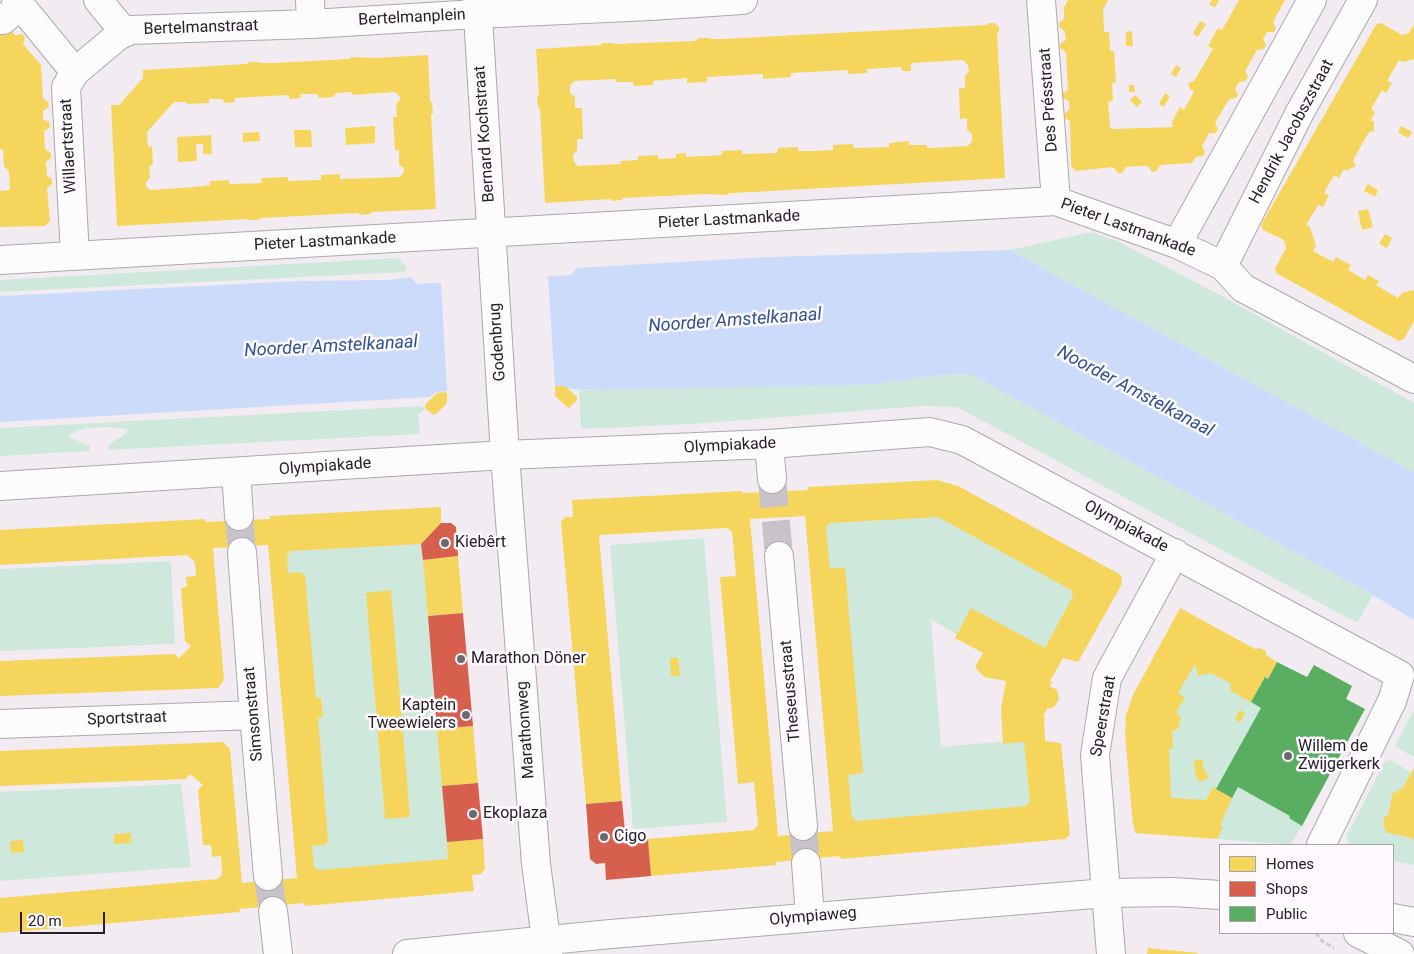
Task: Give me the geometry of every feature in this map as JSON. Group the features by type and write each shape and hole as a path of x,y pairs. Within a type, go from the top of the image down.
{"street":[{"path":"98,0 124,33"},
{"path":"650,3 743,0"},
{"name":"Des Présstraat","path":"1041,0 1056,201"},
{"path":"1177,244 1312,0"},
{"name":"Hendrik Jacobszstraat","path":"1223,266 1300,112 1363,0"},
{"name":"Bertelmanplein","path":"311,12 650,3"},
{"name":"Bernard Kochstraat","path":"477,7 493,268"},
{"path":"13,8 75,72"},
{"name":"Bertelmanstraat","path":"75,72 118,36 130,30 311,12"},
{"name":"Willaertstraat","path":"75,72 66,87 75,256"},
{"name":"Pieter Lastmankade","path":"0,260 1056,201 1177,244 1223,266 1243,288 1414,379"},
{"name":"Godenbrug","path":"493,268 502,416"},
{"name":"Marathonweg","path":"502,416 536,864 547,947"},
{"name":"Olympiakade","path":"0,486 505,456 769,444 930,432 962,440 1400,675 1392,701 1321,844"},
{"path":"769,444 772,479"},
{"path":"236,472 239,516"},
{"name":"Simsonstraat","path":"242,552 268,876"},
{"name":"Speerstraat","path":"1111,954 1095,755 1108,678 1175,553"},
{"name":"Theseusstraat","path":"779,556 803,826"},
{"name":"Sportstraat","path":"0,724 254,715"},
{"path":"806,863 810,917"},
{"name":"Olympiaweg","path":"407,954 547,947 810,917 1106,893 1173,892 1219,895"},
{"path":"273,911 278,954"},
{"path":"1394,918 1414,922"},
{"path":"1360,934 1400,954"}],"path":[{"path":"1317,934 1322,942 1337,950"}],"green space":[{"path":"1091,232 1115,240 1220,295 1414,403 1414,472 1010,250"},
{"path":"399,258 407,267 405,272 0,292 0,280"},
{"path":"970,374 1373,595 1357,623 957,407 921,406 693,424 581,429 579,389 603,390"},
{"path":"422,406 425,409 418,415 420,434 108,450 109,444 127,433 127,429 109,427 86,428 69,434 71,438 90,446 89,451 0,456 0,428"},
{"path":"810,502 941,506 1086,587 1050,660 962,638 931,619 941,747 1041,738 1053,826 840,843"},
{"path":"422,531 460,872 315,884 285,548"},
{"path":"704,538 727,822 633,829 610,545"},
{"path":"171,561 175,644 0,651 0,569"},
{"path":"1190,647 1266,698 1211,816 1161,809 1155,712"},
{"path":"1414,710 1414,757 1395,745"},
{"path":"1391,760 1412,773 1414,771 1414,865 1394,861 1394,844 1350,844 1346,837 1385,761"},
{"path":"1235,779 1300,818 1302,826 1291,844 1217,839 1213,830"},
{"path":"181,784 191,867 0,881 0,792"}],"water":[{"name":"Noorder Amstelkanaal","path":"1010,250 1414,472 1414,620 1373,595 970,374 942,375 865,385 601,390 574,389 553,385 435,392 431,397 0,422 0,296 298,281 390,280 411,277 417,284 571,275 576,268 767,257"}],"pier":[{"path":"548,276 555,386 447,391 441,282"}],"building: Homes":[{"path":"1068,0 1108,0 1103,10 1104,32 1109,32 1110,51 1114,51 1116,82 1112,83 1113,101 1108,102 1110,127 1113,129 1173,127 1172,122 1180,107 1184,110 1194,92 1190,89 1188,83 1194,81 1213,49 1208,46 1218,28 1222,30 1239,0 1285,0 1273,22 1276,28 1274,32 1267,32 1263,39 1266,45 1264,49 1257,50 1245,71 1248,77 1245,81 1239,82 1235,89 1238,95 1236,98 1229,99 1215,123 1218,129 1216,133 1209,133 1202,146 1205,152 1203,156 1196,157 1192,163 1160,165 1157,171 1152,172 1148,166 1139,166 1126,167 1122,173 1118,173 1113,167 1076,171 1071,166 1070,121 1064,118 1064,114 1070,109 1069,101 1063,98 1063,93 1068,90 1066,52 1060,48 1060,44 1066,40 1065,31 1059,27 1059,23 1064,19 1064,7"},
{"path":"1212,0 1219,0 1215,8 1209,4"},
{"path":"0,16 15,35 22,34 25,37 23,44 41,65 43,99 48,102 49,107 43,111 43,119 49,122 50,127 44,131 45,149 51,153 51,158 46,162 47,176 52,179 52,184 47,188 50,221 45,226 0,227 0,191 10,190 9,171 4,166 3,149 0,150"},
{"path":"1200,21 1206,24 1198,37 1193,34"},
{"path":"994,23 999,27 997,34 1005,178 729,193 728,195 706,194 623,198 622,200 611,201 610,199 545,203 540,108 538,107 537,96 539,94 536,49 601,45 602,43 695,41 699,38 722,39 987,25","holes":["963,60 968,65 969,72 965,76 965,88 959,88 960,119 967,118 967,130 972,134 972,141 968,146 927,148 927,145 909,145 909,141 889,143 889,147 854,148 853,144 833,145 833,150 798,151 798,147 778,148 777,153 742,154 742,150 722,151 722,155 686,157 686,153 676,154 676,158 658,159 658,155 638,156 638,160 620,161 621,164 578,166 574,162 573,155 577,150 577,139 583,139 582,108 575,108 575,97 570,93 570,86 574,81 616,79 616,82 633,82 634,86 653,85 653,81 687,78 687,83 707,82 707,77 763,74 763,79 791,77 791,73 848,70 848,74 867,73 867,69 901,67 902,71 911,71 911,63"]},
{"path":"1381,23 1402,35 1409,33 1414,24 1414,59 1403,62 1399,60 1387,81 1392,83 1386,93 1382,90 1371,109 1375,112 1371,120 1374,122 1374,131 1369,132 1357,153 1353,161 1356,166 1346,171 1344,169 1339,178 1334,175 1324,193 1329,195 1323,207 1318,205 1306,225 1310,227 1316,246 1313,251 1333,262 1336,257 1351,265 1348,270 1365,280 1368,275 1379,281 1376,285 1398,298 1402,293 1414,290 1414,321 1404,339 1399,341 1276,273 1275,269 1286,248 1284,240 1263,230 1261,225 1376,25"},
{"path":"1132,31 1133,46 1126,46 1126,32"},
{"path":"428,55 430,101 433,113 431,115 436,209 372,212 360,215 358,213 261,218 259,220 247,219 117,226 111,105 119,105 143,78 143,70 247,64 249,62 273,63 350,59 351,57 375,58","holes":["352,92 351,95 395,92 400,97 396,104 397,117 393,117 395,150 399,150 399,165 404,168 404,172 400,177 340,179 340,174 321,175 321,180 288,181 288,177 261,178 262,183 229,184 229,180 210,181 210,185 150,190 146,186 146,182 150,178 149,166 153,165 152,146 148,147 147,132 174,102 187,102 187,104 209,103 209,99 223,99 224,103 235,102 235,98 289,95 289,99 301,98 300,94 317,94 319,98 333,97 336,93"]},
{"path":"1176,65 1181,68 1176,77 1171,74"},
{"path":"1129,85 1134,85 1135,92 1129,92"},
{"path":"1165,93 1170,96 1164,107 1159,104"},
{"path":"1135,95 1142,102 1137,107 1130,100"},
{"path":"375,126 375,143 346,145 345,128"},
{"path":"1401,126 1412,132 1408,138 1398,132"},
{"path":"294,130 311,130 312,147 295,147"},
{"path":"259,132 260,141 243,142 243,133"},
{"path":"211,135 212,154 203,154 203,144 196,144 197,161 178,162 177,137"},
{"path":"1368,184 1378,190 1375,197 1364,191"},
{"path":"1368,209 1373,227 1362,230 1358,211"},
{"path":"1385,234 1392,238 1387,248 1379,244"},
{"path":"555,386 565,386 577,397 577,400 569,408 555,396"},
{"path":"447,392 447,403 436,414 433,415 425,408 425,405 437,393"},
{"path":"937,480 958,486 1121,575 1122,584 1078,662 1063,658 1050,681 1052,682 1050,686 1057,690 1059,699 1055,706 1046,709 1046,713 1044,713 1045,741 1061,743 1070,834 1065,839 841,859 840,856 776,862 776,865 651,876 648,839 754,830 758,825 754,782 738,784 720,577 736,576 732,532 727,528 599,535 622,801 586,804 561,522 565,517 573,517 572,500 742,491 743,493 808,490 808,487","holes":["805,516 833,831 778,836 750,519","938,517 1071,590 1073,596 1045,648 971,608 955,638 983,653 975,667 984,677 1006,681 1001,709 1003,744 1024,742 1030,801 1026,806 856,821 852,817 848,775 863,773 845,567 830,569 826,527 830,523"]},
{"path":"441,507 441,523 421,544 291,551 287,555 288,573 301,572 305,576 316,698 321,698 323,717 318,718 328,841 325,845 312,846 314,867 319,870 448,859 447,842 483,839 485,869 481,874 472,875 474,891 305,906 304,903 239,909 240,912 0,933 0,898 218,879 222,874 221,856 212,857 211,845 203,845 198,790 203,785 190,774 186,779 0,786 0,751 223,742 230,749 242,883 297,878 268,545 213,548 224,680 218,688 0,696 0,661 174,654 179,658 191,646 185,641 181,588 187,587 186,577 196,576 195,562 187,555 0,565 0,530 205,519 205,522 270,519 270,516"},
{"path":"458,556 463,613 428,616 423,560"},
{"path":"391,590 410,817 385,819 366,593"},
{"path":"1180,608 1255,649 1259,648 1266,651 1266,655 1277,662 1268,679 1265,677 1251,702 1231,691 1230,683 1211,673 1198,676 1195,664 1178,693 1185,698 1176,712 1181,717 1178,729 1172,731 1173,749 1169,749 1171,798 1206,800 1213,787 1232,798 1220,825 1223,828 1217,839 1135,833 1133,826 1125,734 1126,715 1133,695"},
{"path":"670,658 678,658 680,676 671,676"},
{"path":"1240,710 1245,713 1240,723 1235,719"},
{"path":"473,726 478,783 442,786 437,729"},
{"path":"1203,759 1203,767 1209,778 1199,782 1195,773 1194,761"},
{"path":"1414,768 1414,841 1412,838 1385,832 1386,828 1383,825 1384,817 1388,815 1393,792 1396,793 1402,789"},
{"path":"131,833 131,843 114,844 114,834"},
{"path":"23,840 24,852 11,853 10,841"},
{"path":"1148,948 1198,953 1198,954 1147,954"}],"building: Shops":[{"path":"441,523 451,523 456,527 458,556 423,560 421,544"},
{"path":"463,613 473,726 437,729 428,616"},
{"path":"478,783 483,839 447,842 442,786"},
{"path":"622,801 626,841 648,839 651,876 606,880 605,863 596,864 590,859 586,804"}],"building: Public":[{"name":"Willem de Zwijgerkerk","path":"1277,662 1307,677 1314,665 1352,686 1346,699 1365,709 1302,826 1289,818 1290,816 1238,787 1232,798 1216,789 1261,708 1251,702 1265,677 1268,679"}],"tunnel":[{"path":"772,479 779,556"},
{"path":"239,516 242,552"},
{"path":"803,826 806,863"},
{"path":"268,876 273,911"}],"place":[{"name":"Kiebêrt","path":"445,543"},
{"name":"Marathon Döner","path":"461,659"},
{"name":"Kaptein Tweewielers","path":"466,715"},
{"name":"Willem de Zwijgerkerk","path":"1288,756"},
{"name":"Ekoplaza","path":"473,814"},
{"name":"Cigo","path":"604,837"}]}
